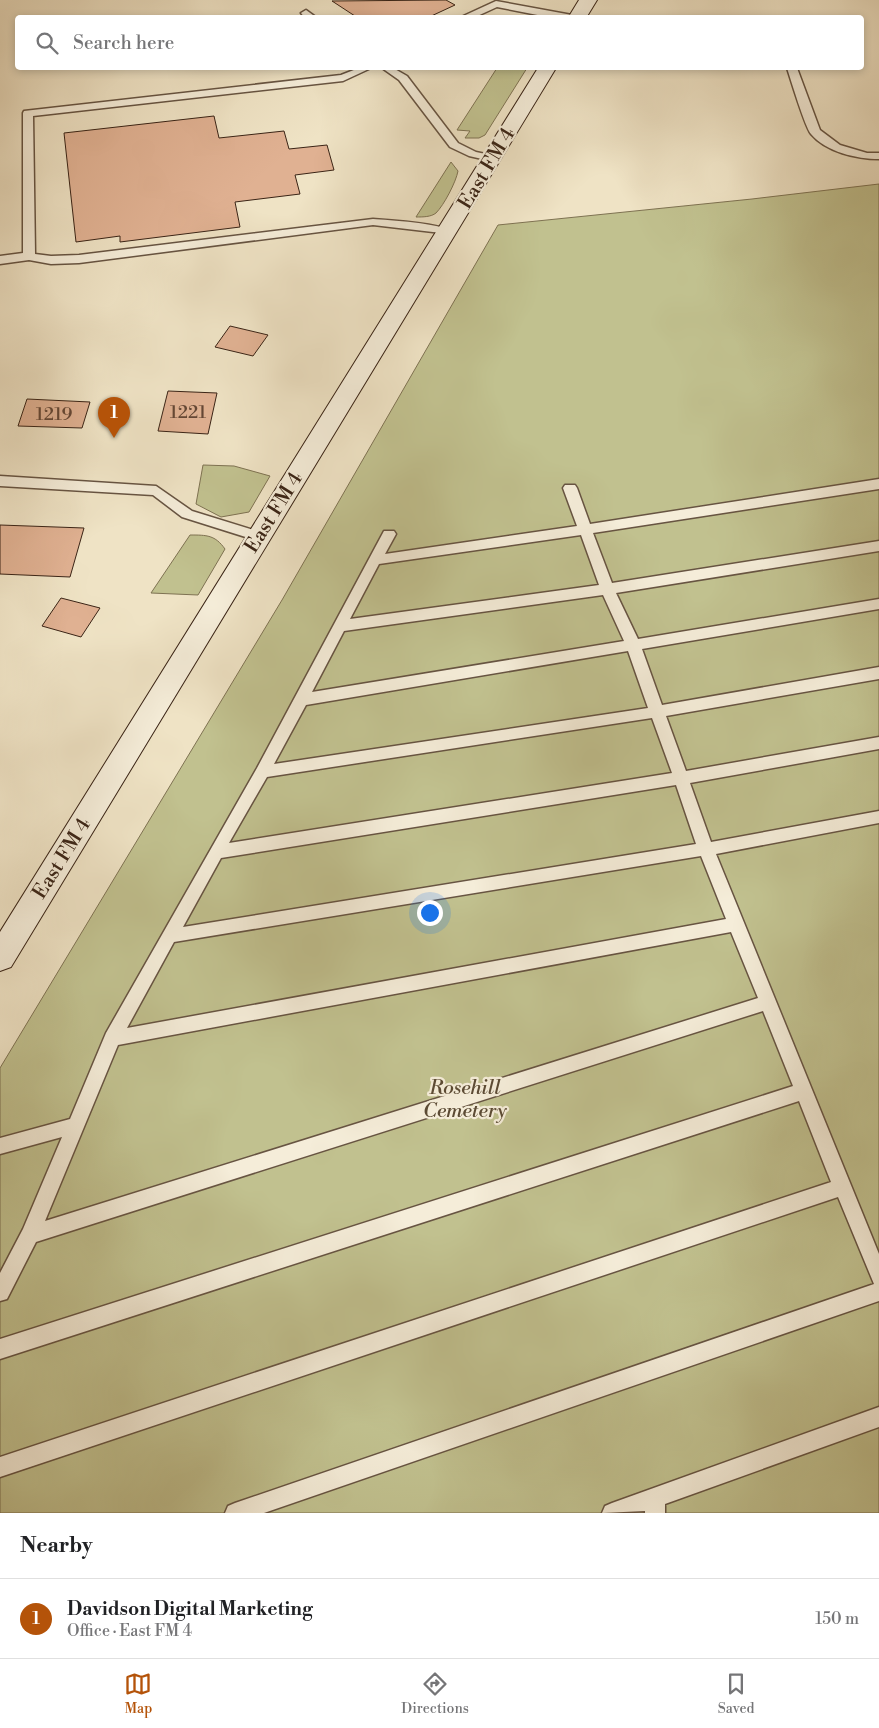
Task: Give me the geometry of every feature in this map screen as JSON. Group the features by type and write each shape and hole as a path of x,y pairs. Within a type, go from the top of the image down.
{"main road":[{"path":"580,15 588,0"},
{"name":"East FM 4","path":"0,958 546,70"}],"lane":[{"path":"470,15 497,2 558,15"},
{"path":"29,256 28,113 343,78 361,70"},
{"path":"390,70 403,78 454,145 473,154 491,158"},
{"path":"793,70 815,132 836,147 866,156 879,156"},
{"path":"0,260 29,256 51,260 79,259 373,222 415,226 446,232"},
{"path":"0,481 156,491 187,514 258,536"},
{"path":"375,560 585,530 879,484"},
{"path":"570,488 607,589 633,644 706,849 879,1278"},
{"path":"0,1292 30,1235 112,1038 262,772 389,534"},
{"path":"339,626 607,589 879,546"},
{"path":"301,700 879,604"},
{"path":"262,772 657,712 879,673"},
{"path":"216,852 681,778 879,743"},
{"path":"169,936 706,849 879,817"},
{"path":"112,1038 737,924"},
{"path":"30,1235 768,1002"},
{"path":"0,1349 804,1091"},
{"path":"0,1146 76,1125"},
{"path":"0,1467 841,1187"},
{"path":"236,1513 879,1292"},
{"path":"612,1513 654,1506 879,1418"}],"green space":[{"path":"496,70 526,70 485,135 479,138 465,138 470,131 457,130"},
{"path":"451,162 458,171 443,205 434,214 416,217"},
{"name":"Rosehill Cemetery","path":"879,184 879,1513 0,1513 0,1068 282,600 498,225"},
{"path":"203,465 234,466 270,476 249,512 221,517 196,504"},
{"path":"190,535 214,538 225,549 198,595 151,593"}],"building":[{"path":"446,0 455,5 433,15 353,15 332,1"},
{"path":"214,116 219,138 284,131 289,149 327,145 334,170 295,175 300,194 235,202 240,227 120,242 120,236 76,242 64,133"},
{"path":"230,326 268,335 253,356 215,347"},
{"path":"168,391 217,393 208,434 158,431"},
{"path":"27,399 90,402 82,428 18,426"},
{"path":"0,525 84,528 70,577 0,574"},
{"path":"61,598 100,608 81,637 42,626"}],"place":[{"name":"Davidson Digital Marketing","path":"114,438"}]}
